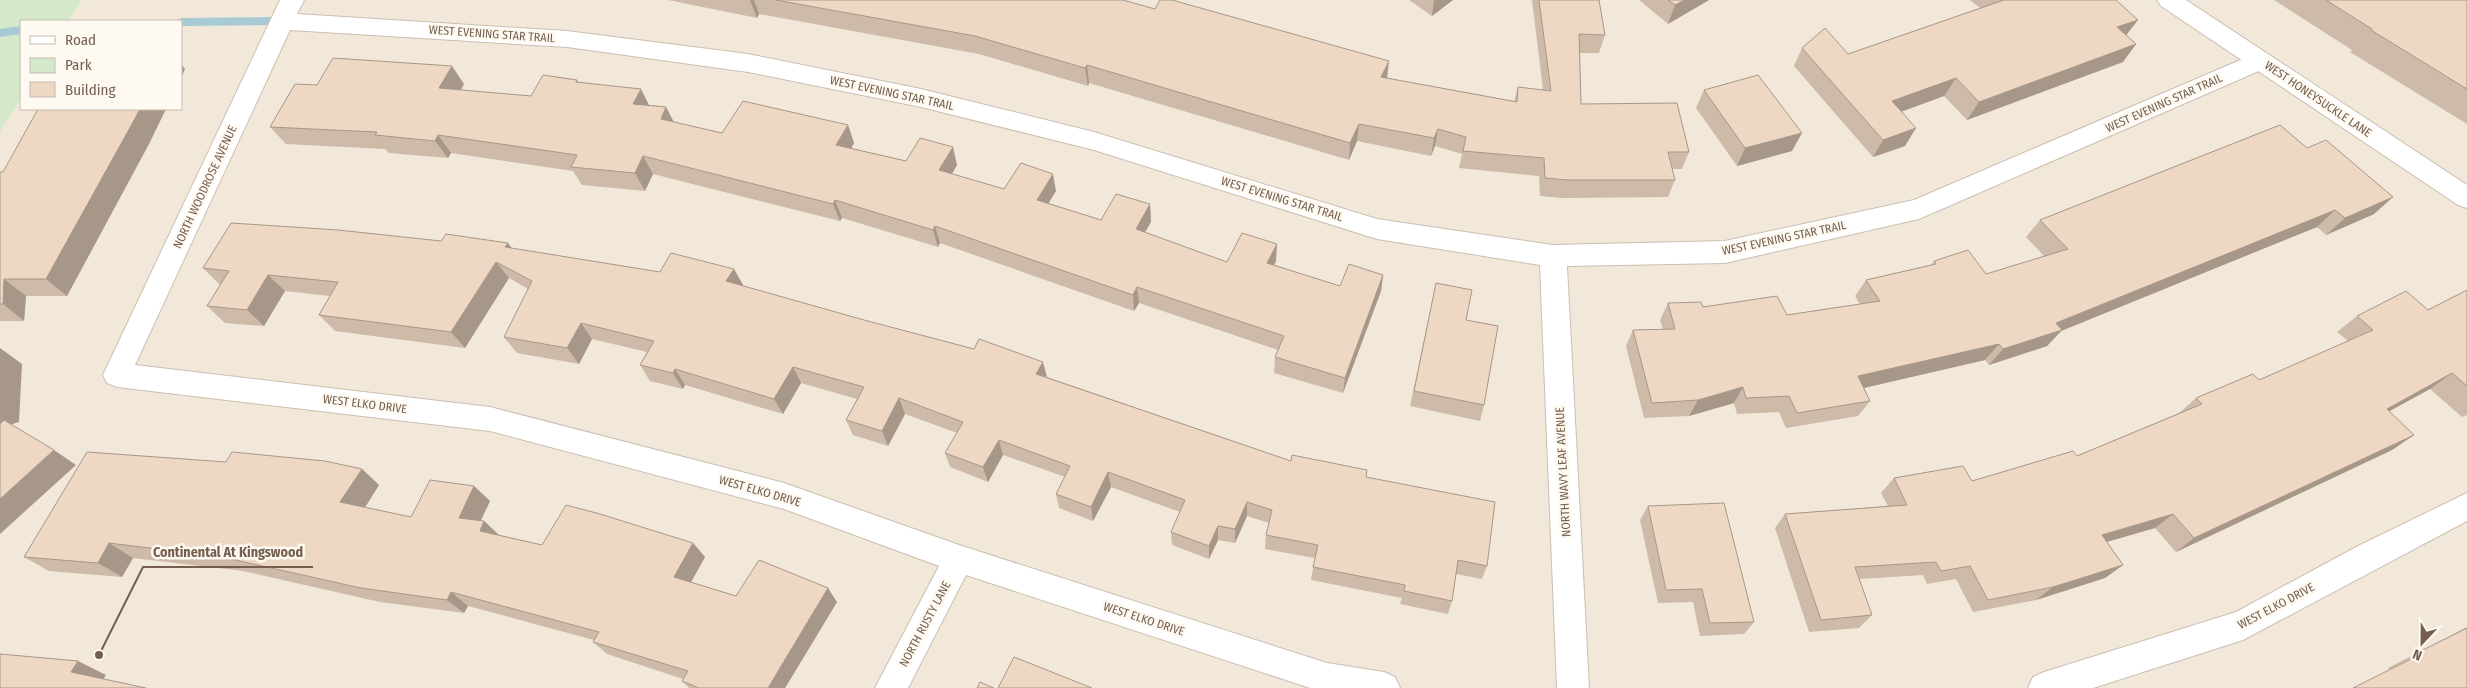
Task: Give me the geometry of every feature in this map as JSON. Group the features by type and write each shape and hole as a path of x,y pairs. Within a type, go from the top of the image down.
{"street":[{"name":"WEST HONEYSUCKLE LANE","path":"2169,0 2467,198"},
{"name":"WEST EVENING STAR TRAIL","path":"288,10 567,39 748,63 920,98 1094,140 1377,229 1553,256 1725,252 1920,209 2260,61"},
{"name":"NORTH WOODROSE AVENUE","path":"117,375 288,10"},
{"name":"NORTH WAVY LEAF AVENUE","path":"1553,256 1573,688"},
{"name":"WEST ELKO DRIVE","path":"117,375 490,419 784,496 959,559 1327,678 1384,688"},
{"name":"WEST ELKO DRIVE","path":"2044,688 2243,625 2369,556 2467,506"},
{"name":"NORTH RUSTY LANE","path":"891,688 959,559"}],"shaded area":[{"path":"82,0 2467,0 2467,688 0,688 0,132 20,100 20,110 182,110 182,20 69,20"}],"green space":[{"path":"0,0 82,0 69,20 20,20 20,100 0,132"}],"building":[{"path":"776,0 1123,0 1155,9 1160,0 1172,0 1389,61 1381,77 1517,102 1518,87 1551,91 1539,0 1599,0 1605,35 1579,34 1581,104 1677,103 1689,152 1668,152 1675,180 1568,180 1545,178 1544,158 1463,151 1466,137 1438,129 1434,138 1359,124 1350,143 1087,65 1085,68 975,36"},
{"path":"1668,0 1685,0 1675,5"},
{"path":"2004,0 2116,0 2138,20 2117,27 2136,44 1979,102 1956,78 1892,101 1916,128 1883,140 1802,48 1825,28 1848,54"},
{"path":"2326,0 2467,0 2467,89 2371,30"},
{"path":"333,58 452,66 439,88 531,96 543,75 577,80 576,82 641,89 633,104 666,107 661,119 722,133 743,101 848,125 836,145 906,161 920,138 953,147 939,170 1004,189 1021,163 1053,174 1037,200 1101,220 1116,194 1150,204 1136,229 1227,262 1242,233 1277,244 1267,263 1340,286 1349,264 1383,275 1345,378 1275,357 1284,336 1137,287 1133,295 935,226 933,230 835,200 833,204 643,156 635,173 571,167 577,155 438,135 435,141 375,135 377,132 270,127 295,84 317,85"},
{"path":"1758,75 1802,133 1745,148 1704,90"},
{"path":"37,110 139,110 46,279 4,279 3,304 0,304 0,172 3,172"},
{"path":"2280,125 2307,148 2326,140 2393,197 2345,218 2335,210 2056,323 2062,330 2003,349 1999,344 1858,376 1870,401 1797,413 1789,396 1746,398 1743,387 1698,400 1652,403 1633,330 1675,329 1668,303 1701,302 1703,307 1777,296 1787,315 1880,301 1866,280 1936,264 1934,261 1968,250 1986,274 2068,249 2040,220"},
{"path":"231,223 338,230 441,241 446,234 508,243 505,247 660,272 671,253 734,269 726,281 974,349 979,339 1043,362 1036,374 1291,461 1292,455 1367,470 1366,477 1495,502 1487,566 1458,560 1452,601 1404,591 1405,585 1313,567 1318,545 1266,535 1272,510 1247,502 1235,529 1218,526 1209,546 1171,532 1185,500 1108,472 1091,507 1056,494 1070,466 999,440 983,467 945,453 963,422 899,398 882,431 846,420 864,387 793,367 774,399 675,369 673,373 640,365 654,341 581,323 567,348 504,337 532,281 496,262 451,332 319,315 338,282 268,275 247,310 207,306 229,271 203,268"},
{"path":"1436,283 1472,290 1466,320 1498,326 1484,405 1414,391"},
{"path":"2467,290 2467,386 2452,373 2387,409 2414,435 2194,538 2173,514 2102,535 2123,565 2053,587 1988,600 1970,566 1941,571 1936,562 1855,567 1872,615 1821,620 1785,514 1907,505 1894,478 1963,466 1972,481 2073,451 2077,456 2202,404 2196,398 2253,374 2259,380 2373,330 2357,316 2406,291 2428,310"},
{"path":"4,420 54,450 0,499 0,424"},
{"path":"87,452 226,462 232,452 325,461 362,469 340,502 411,517 430,480 474,486 459,518 484,521 480,531 542,545 566,505 693,543 674,577 736,596 759,560 828,588 768,688 699,688 682,681 688,671 593,642 599,632 451,592 447,600 361,588 222,557 109,543 98,563 24,557"},
{"path":"1724,503 1754,622 1710,623 1702,589 1666,590 1648,506"},
{"path":"2467,628 2467,688 2353,688 2417,656 2415,654"},
{"path":"0,654 78,661 71,672 146,688 0,688"},
{"path":"1014,657 1092,688 998,688"},
{"path":"980,682 994,688 977,688"}],"waterway":[{"path":"182,22 283,21"},
{"path":"0,33 20,30"}],"place":[{"name":"Continental At Kingswood","path":"99,655"}]}
